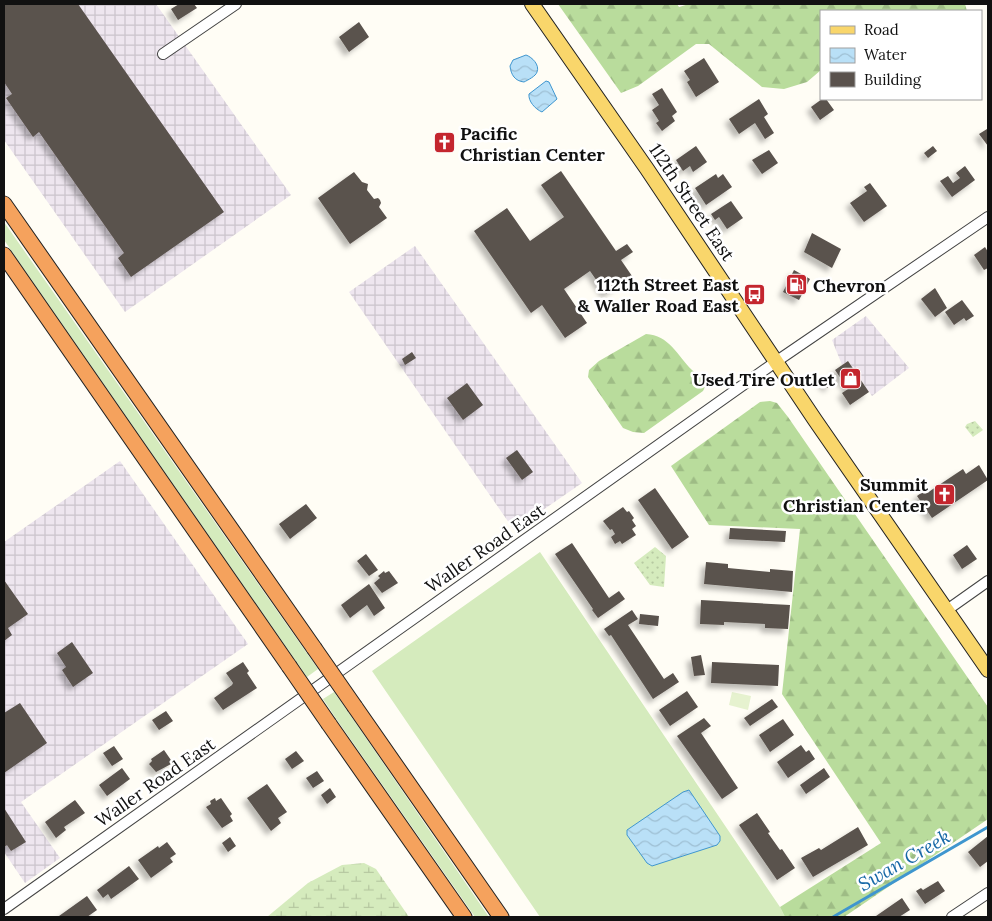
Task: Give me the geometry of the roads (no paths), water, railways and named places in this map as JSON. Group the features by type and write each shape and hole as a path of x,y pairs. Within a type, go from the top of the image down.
{"highway":[{"path":"4,204 501,917"},
{"path":"4,255 464,917"}],"main road":[{"name":"112th Street East","path":"532,4 653,177 815,420 988,670"}],"street":[{"path":"163,54 236,4"},
{"name":"Waller Road East","path":"4,909 777,361 988,217"},
{"path":"947,610 988,581"},
{"path":"952,917 988,893"}],"water":[{"path":"526,55 535,62 538,69 532,78 524,82 514,77 510,66 513,60"},
{"path":"546,81 549,82 557,99 542,112 532,105 529,94"},
{"path":"689,790 720,836 720,841 717,845 652,866 647,863 627,835 627,830 683,792"}],"waterway":[{"name":"Swan Creek","path":"833,917 988,827"}],"place":[{"name":"Pacific Christian Center","path":"444,143"},
{"name":"Chevron","path":"797,285"},
{"name":"112th Street East & Waller Road East","path":"755,294"},
{"name":"Used Tire Outlet","path":"851,379"},
{"name":"Summit Christian Center","path":"944,494"}]}
